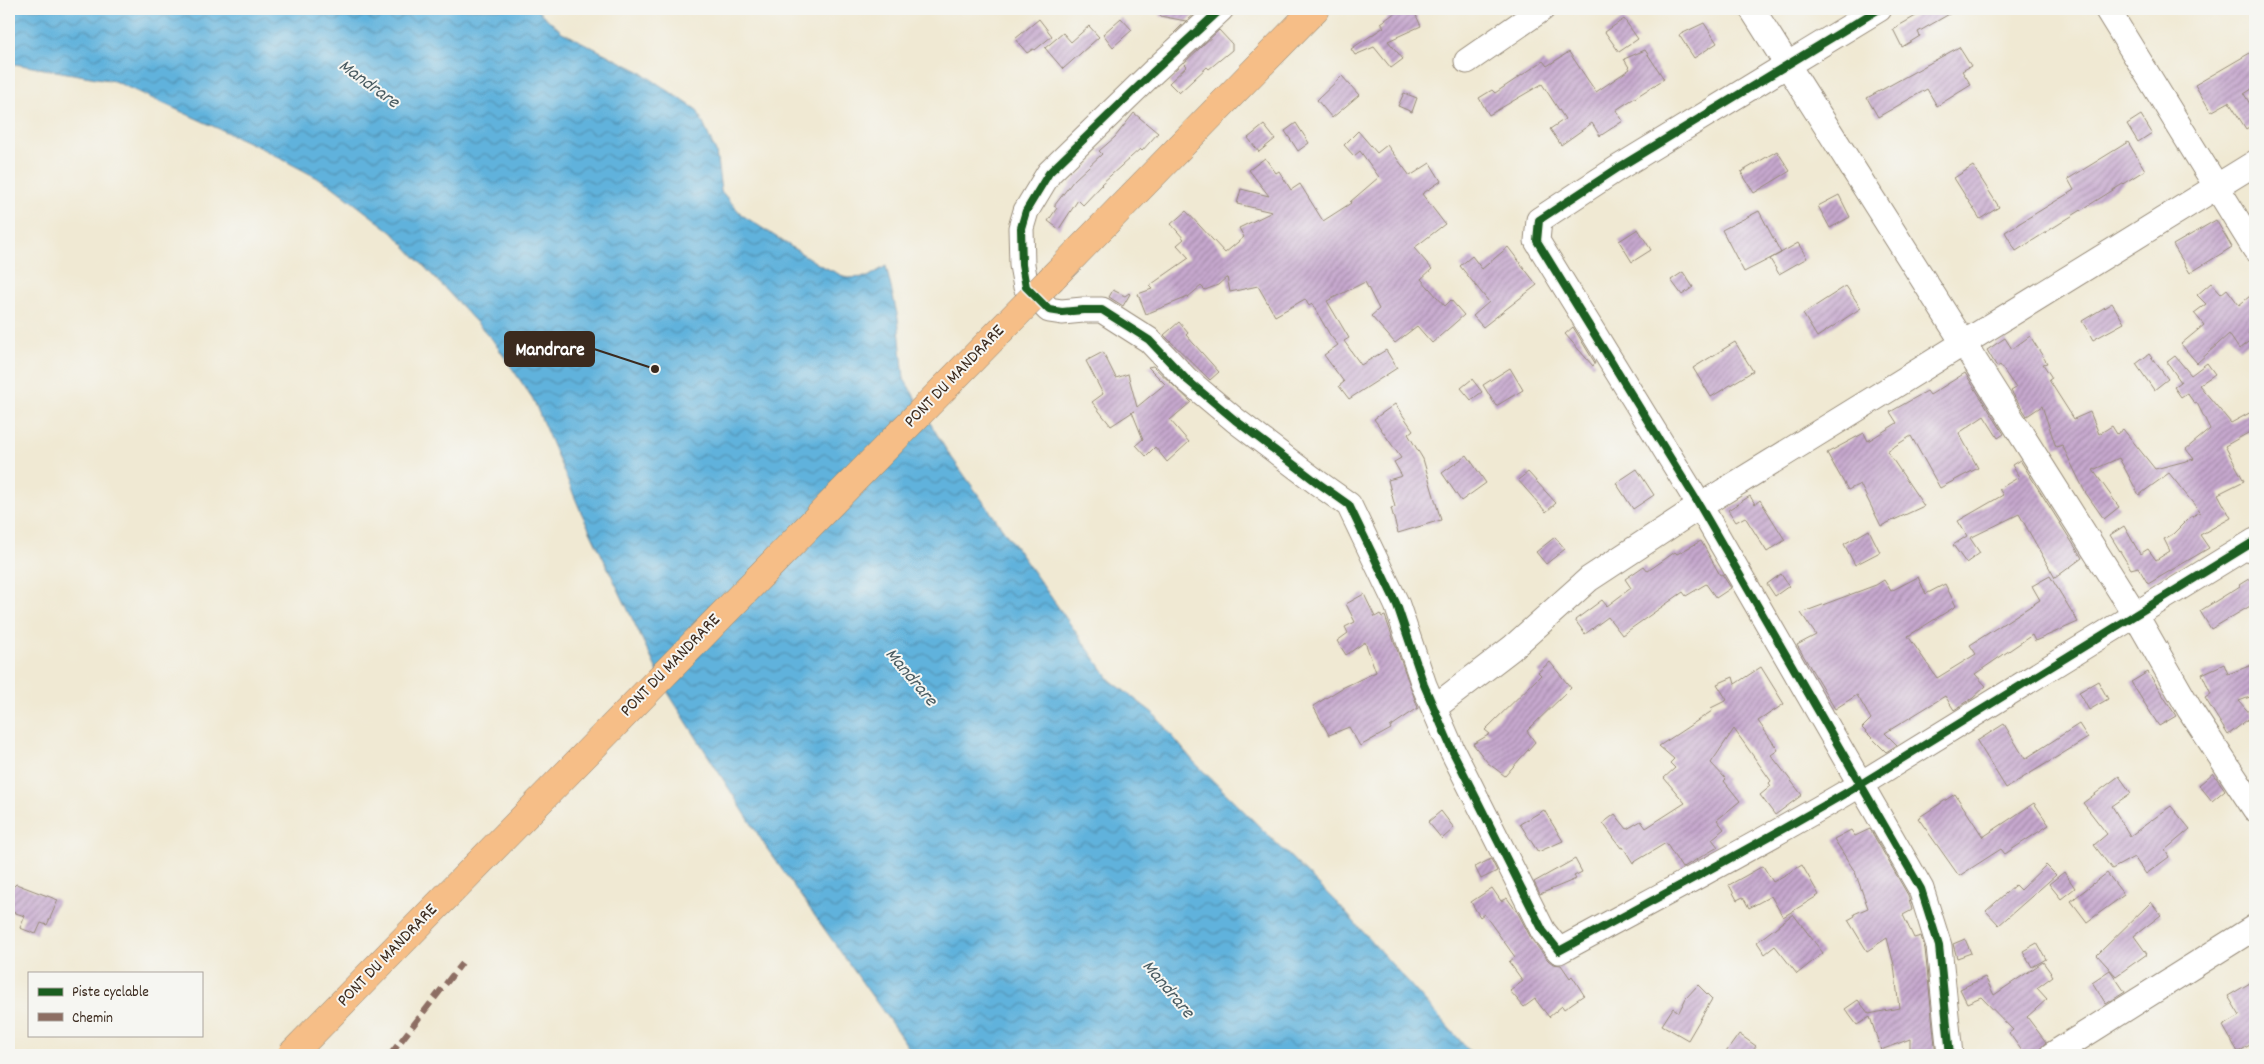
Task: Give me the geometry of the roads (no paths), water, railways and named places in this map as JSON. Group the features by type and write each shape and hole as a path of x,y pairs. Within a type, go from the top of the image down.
{"main road":[{"name":"PONT DU MANDRARE","path":"291,1055 1315,9"}],"street":[{"path":"1222,9 1152,73 1049,173 1026,211 1021,228 1022,265 1026,287 1049,310 1062,312 1102,310 1149,340 1186,378 1235,420 1349,504 1397,605 1424,685 1452,750 1543,931 1559,951 1624,915 1706,874 1860,784 2255,541"},
{"path":"1467,61 1542,9"},
{"path":"1752,9 2135,614 2190,710 2255,809"},
{"path":"1879,9 1618,168 1539,220 1537,241 1700,506 1921,890 1939,946 1950,1055"},
{"path":"2107,9 2255,249"},
{"path":"1434,707 1512,648 1589,579 1700,506 1962,342 2255,163"},
{"path":"2052,1055 2255,928"}],"water":[{"path":"9,9 536,9 562,32 639,71 697,110 716,152 721,191 742,215 818,264 847,278 868,277 886,266 898,318 904,379 945,448 1110,680 1153,713 1193,761 1338,904 1473,1055 914,1055 768,850 667,691 581,512 533,399 492,339 392,232 329,184 261,148 114,81 9,63"}],"place":[{"name":"Mandrare","path":"655,369"}]}
